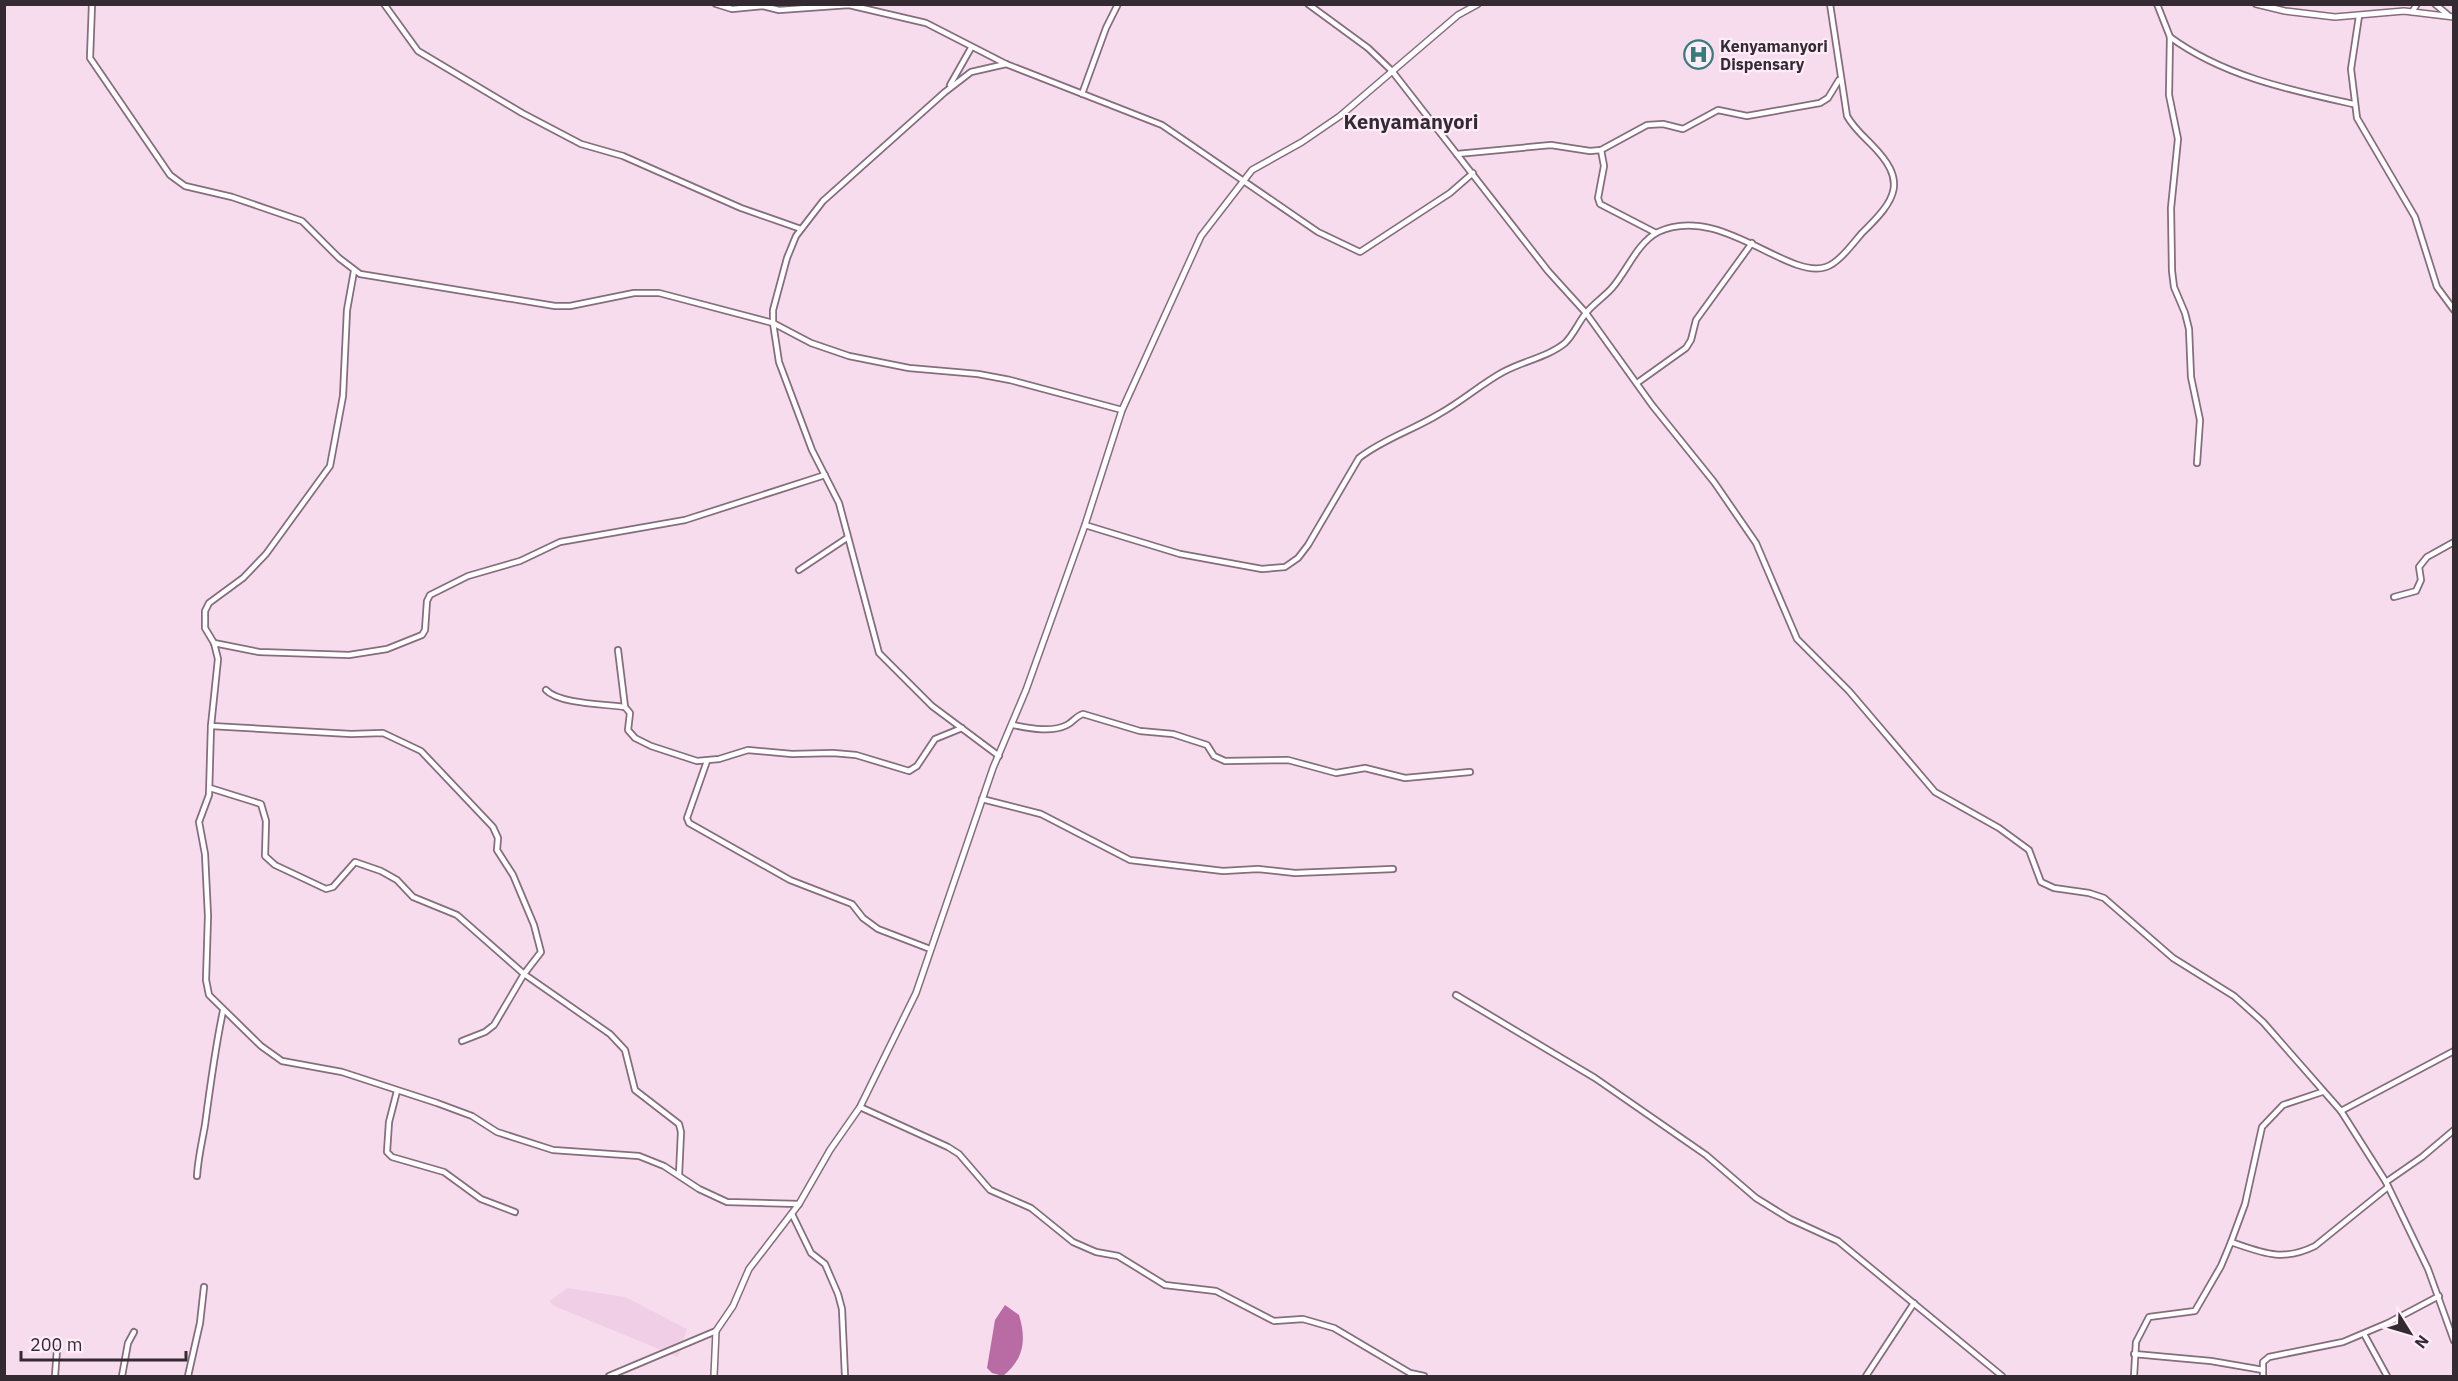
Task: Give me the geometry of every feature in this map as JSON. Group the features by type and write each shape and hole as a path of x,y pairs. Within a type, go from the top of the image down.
{"street":[{"path":"92,4 90,58 170,175 185,186 232,197 302,221 354,271 360,274 555,306 570,306 634,293 659,293 773,323 811,343 859,359 909,368 978,374 1010,380 1122,410"},
{"path":"384,4 418,51 522,113 580,144 624,156 741,208 801,229"},
{"path":"716,4 732,9 763,6 779,10 857,6 918,20 1006,64 1162,125 1243,178 1318,232 1360,252 1450,193 1473,173"},
{"path":"1082,94 1106,28 1118,4"},
{"path":"1308,4 1368,48 1392,72 1548,271 1586,313 1714,482 1756,543 1797,639 1856,699 1935,792 1999,828 2029,850 2041,882 2054,888 2089,892 2104,898 2173,958 2234,996 2263,1022 2341,1111 2387,1184 2439,1296 2453,1341"},
{"path":"714,1377 716,1331 733,1306 750,1269 799,1204 830,1150 860,1107 916,993 982,799 1013,725 1085,525 1122,410 1201,236 1243,178 1340,116 1458,15 1478,4"},
{"path":"1085,525 1180,554 1262,569 1285,567 1298,558 1308,545 1359,458 1372,448 1457,404 1504,371 1555,349 1573,333 1586,313 1612,287 1640,249 1656,234 1673,228 1713,229 1752,243 1807,268 1830,266 1869,226 1893,195 1895,179 1885,158 1851,124 1844,106 1830,4"},
{"path":"2157,4 2168,26 2170,37 2169,95 2178,139 2171,208 2172,272 2174,287 2186,313 2191,377 2200,420 2197,463"},
{"path":"2256,4 2313,15 2358,16 2379,11 2451,16"},
{"path":"2412,12 2417,4"},
{"path":"2435,4 2451,16"},
{"path":"2358,16 2351,69 2353,104 2363,130 2415,217 2438,287 2454,310"},
{"path":"2170,37 2187,50 2275,86 2353,104"},
{"path":"945,92 956,77 970,48"},
{"path":"999,756 932,706 879,653 839,503 812,450 779,362 773,310 787,258 801,229 846,179 971,72 1006,64"},
{"path":"1457,154 1551,145 1590,151 1601,150 1647,125 1663,124 1683,129 1718,110 1747,116 1820,103 1828,98 1840,78"},
{"path":"1601,150 1604,166 1598,198 1600,204 1656,234"},
{"path":"1637,383 1686,348 1691,340 1696,320 1752,243"},
{"path":"354,271 347,310 343,396 330,466 266,554 243,578 206,607 205,628 214,643 218,659 211,726 210,788 199,822 204,854 208,916 206,980 208,995 261,1046 282,1061 342,1072 454,1108 497,1132 553,1150 639,1156 679,1175 712,1197 727,1202 799,1204"},
{"path":"214,643 259,652 334,654 387,649 422,635 430,595 468,576 520,561 560,542 685,520 825,475"},
{"path":"799,570 848,538"},
{"path":"2394,597 2416,591 2421,580 2419,567 2423,561 2454,542"},
{"path":"618,650 625,707 630,713 627,730 635,738 668,753 707,761 748,750 792,754 833,753 856,755 909,771 917,766 935,739 962,728"},
{"path":"546,690 556,697 625,707"},
{"path":"1013,725 1037,729 1057,728 1065,726 1083,714 1140,731 1173,734 1207,746 1214,756 1225,761 1288,760 1310,764 1328,772 1365,768 1405,778 1470,772"},
{"path":"211,726 351,734 374,732 394,736 421,751 496,832 497,850 513,875 540,944 539,957 524,974 490,1030 462,1041"},
{"path":"707,761 687,818 689,823 790,880 852,904 863,918 878,929 930,949"},
{"path":"210,788 261,804 266,821 265,856 274,865 326,889 333,887 355,862 381,871 397,880 413,897 457,915 524,974 567,1002 619,1042 628,1058 635,1090 679,1124 681,1132 679,1175"},
{"path":"982,799 1041,814 1119,856 1143,862 1194,869 1258,869 1295,873 1393,868"},
{"path":"1456,994 1595,1078 1706,1155 1756,1198 1790,1219 1838,1241 2002,1377"},
{"path":"197,1176 210,1078 223,1011"},
{"path":"2341,1111 2454,1051"},
{"path":"397,1091 389,1122 387,1152 392,1157 444,1172 481,1199 515,1212"},
{"path":"2134,1377 2134,1354 2142,1327 2149,1317 2194,1311 2200,1305 2231,1242 2245,1204 2262,1127 2283,1105 2322,1092"},
{"path":"860,1107 948,1147 958,1154 990,1190 1031,1208 1073,1242 1096,1252 1118,1256 1165,1285 1216,1292 1274,1322 1303,1319 1334,1328 1410,1373 1424,1377"},
{"path":"2231,1242 2279,1256 2293,1255 2315,1246 2454,1130"},
{"path":"792,1214 811,1253 825,1264 838,1294 842,1309 845,1377"},
{"path":"188,1377 200,1323 204,1287"},
{"path":"2134,1354 2211,1361 2263,1373 2263,1362 2269,1357 2343,1342 2364,1334 2439,1296"},
{"path":"1866,1377 1914,1303"},
{"path":"609,1377 716,1331"},
{"path":"122,1377 128,1343 134,1332"},
{"path":"2364,1334 2387,1377"},
{"path":"56,1377 57,1350"}],"shaded area":[{"path":"567,1288 625,1297 687,1329 678,1357 552,1305 550,1301"},
{"path":"1005,1305 1019,1315 1023,1342 1019,1357 1003,1376 992,1373 987,1368 995,1320"}],"place":[{"name":"Kenyamanyori Dispensary","path":"1699,55"}],"district":[{"name":"Kenyamanyori","path":"1411,122"}]}
